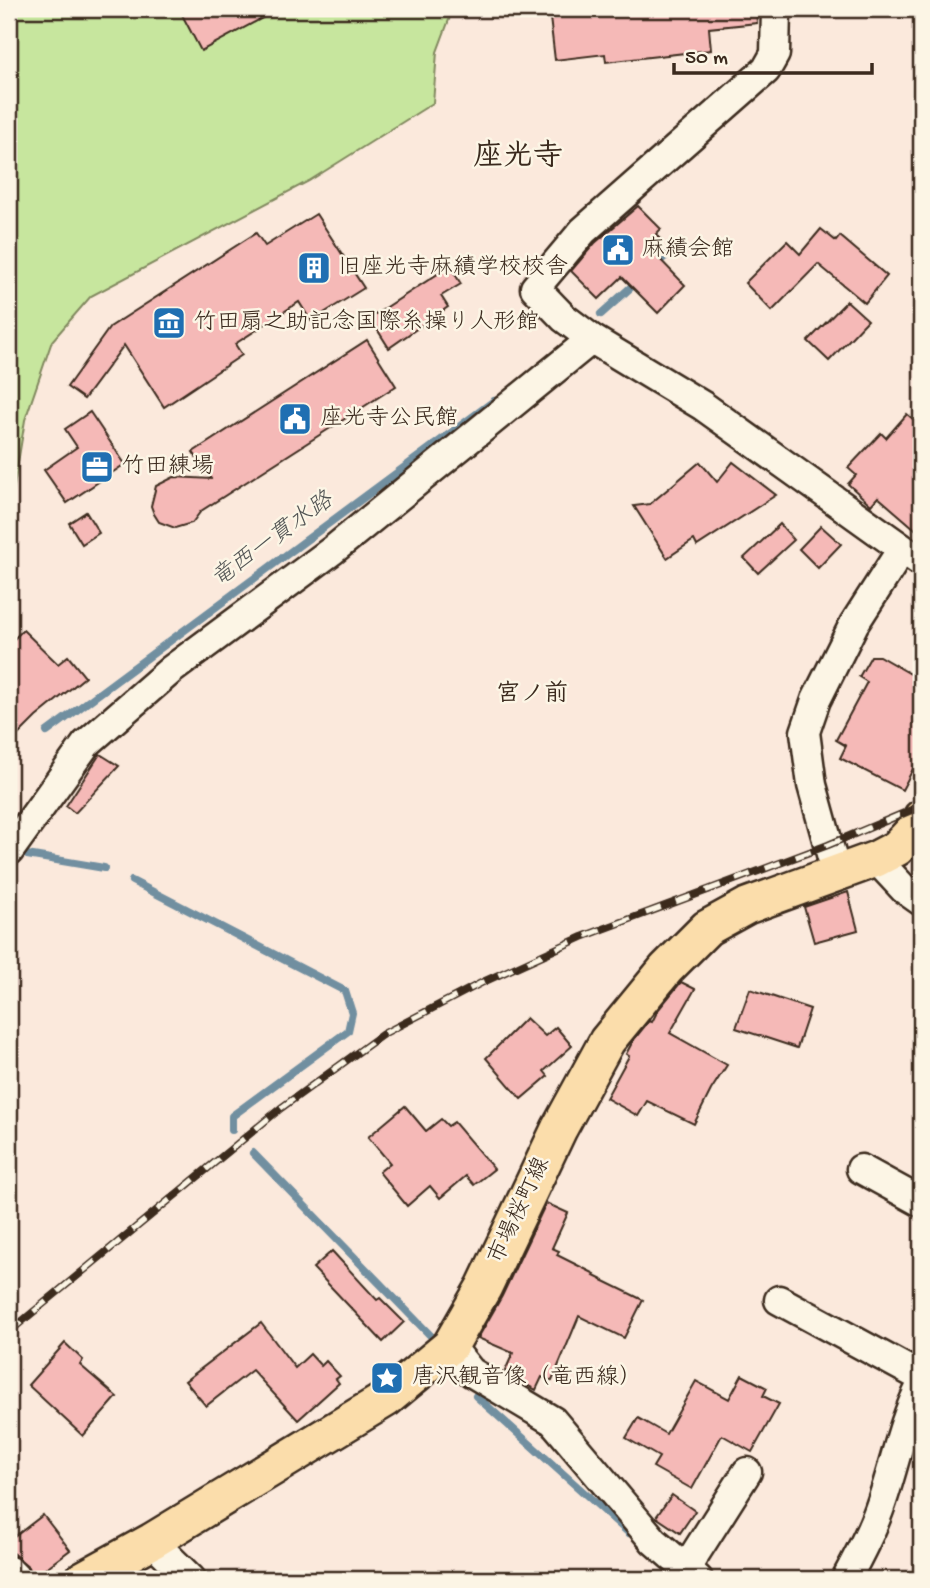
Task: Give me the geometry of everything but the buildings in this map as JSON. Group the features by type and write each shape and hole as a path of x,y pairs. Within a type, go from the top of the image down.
{"main road":[{"name":"市場桜町線","path":"83,1579 152,1541 386,1399 450,1346 484,1287 559,1129 607,1041 666,969 707,928 747,906 876,859 897,848 921,818"}],"street":[{"path":"776,9 775,54 766,70 583,231 535,288 564,317 592,339 703,406 912,556 854,624 816,699 805,732 812,785 836,872"},
{"path":"9,851 86,744 171,670 333,550 592,339"},
{"path":"876,859 921,901"},
{"path":"861,1169 921,1202"},
{"path":"779,1300 921,1377"},
{"path":"450,1346 471,1372 553,1421 654,1541 692,1574 747,1472"},
{"path":"846,1579 879,1510 901,1437 921,1386"},
{"path":"152,1541 191,1579"},
{"path":"9,1571 17,1579"}],"green space":[{"path":"9,9 453,9 437,52 433,103 309,181 91,296 52,341 25,420 9,517"}],"waterway":[{"name":"竜西一貫水路","path":"654,266 678,245"},
{"name":"竜西一貫水路","path":"601,314 639,280"},
{"name":"竜西一貫水路","path":"47,732 494,401"},
{"path":"27,855 104,868"},
{"path":"132,881 345,991 352,1013 348,1031 232,1116 232,1130"},
{"path":"253,1153 430,1335"},
{"path":"476,1396 629,1533"}],"railway":[{"path":"9,1332 281,1108 383,1034 483,982 582,937 828,845 921,806"}],"place":[{"name":"麻績会館","path":"618,250"},
{"name":"旧座光寺麻績学校校舎","path":"314,268"},
{"name":"竹田扇之助記念国際糸操り人形館","path":"169,323"},
{"name":"座光寺公民館","path":"295,419"},
{"name":"竹田練場","path":"97,467"},
{"name":"唐沢観音像（竜西線）","path":"387,1378"}],"district":[{"name":"座光寺","path":"518,158"},
{"name":"宮ノ前","path":"532,695"}]}
